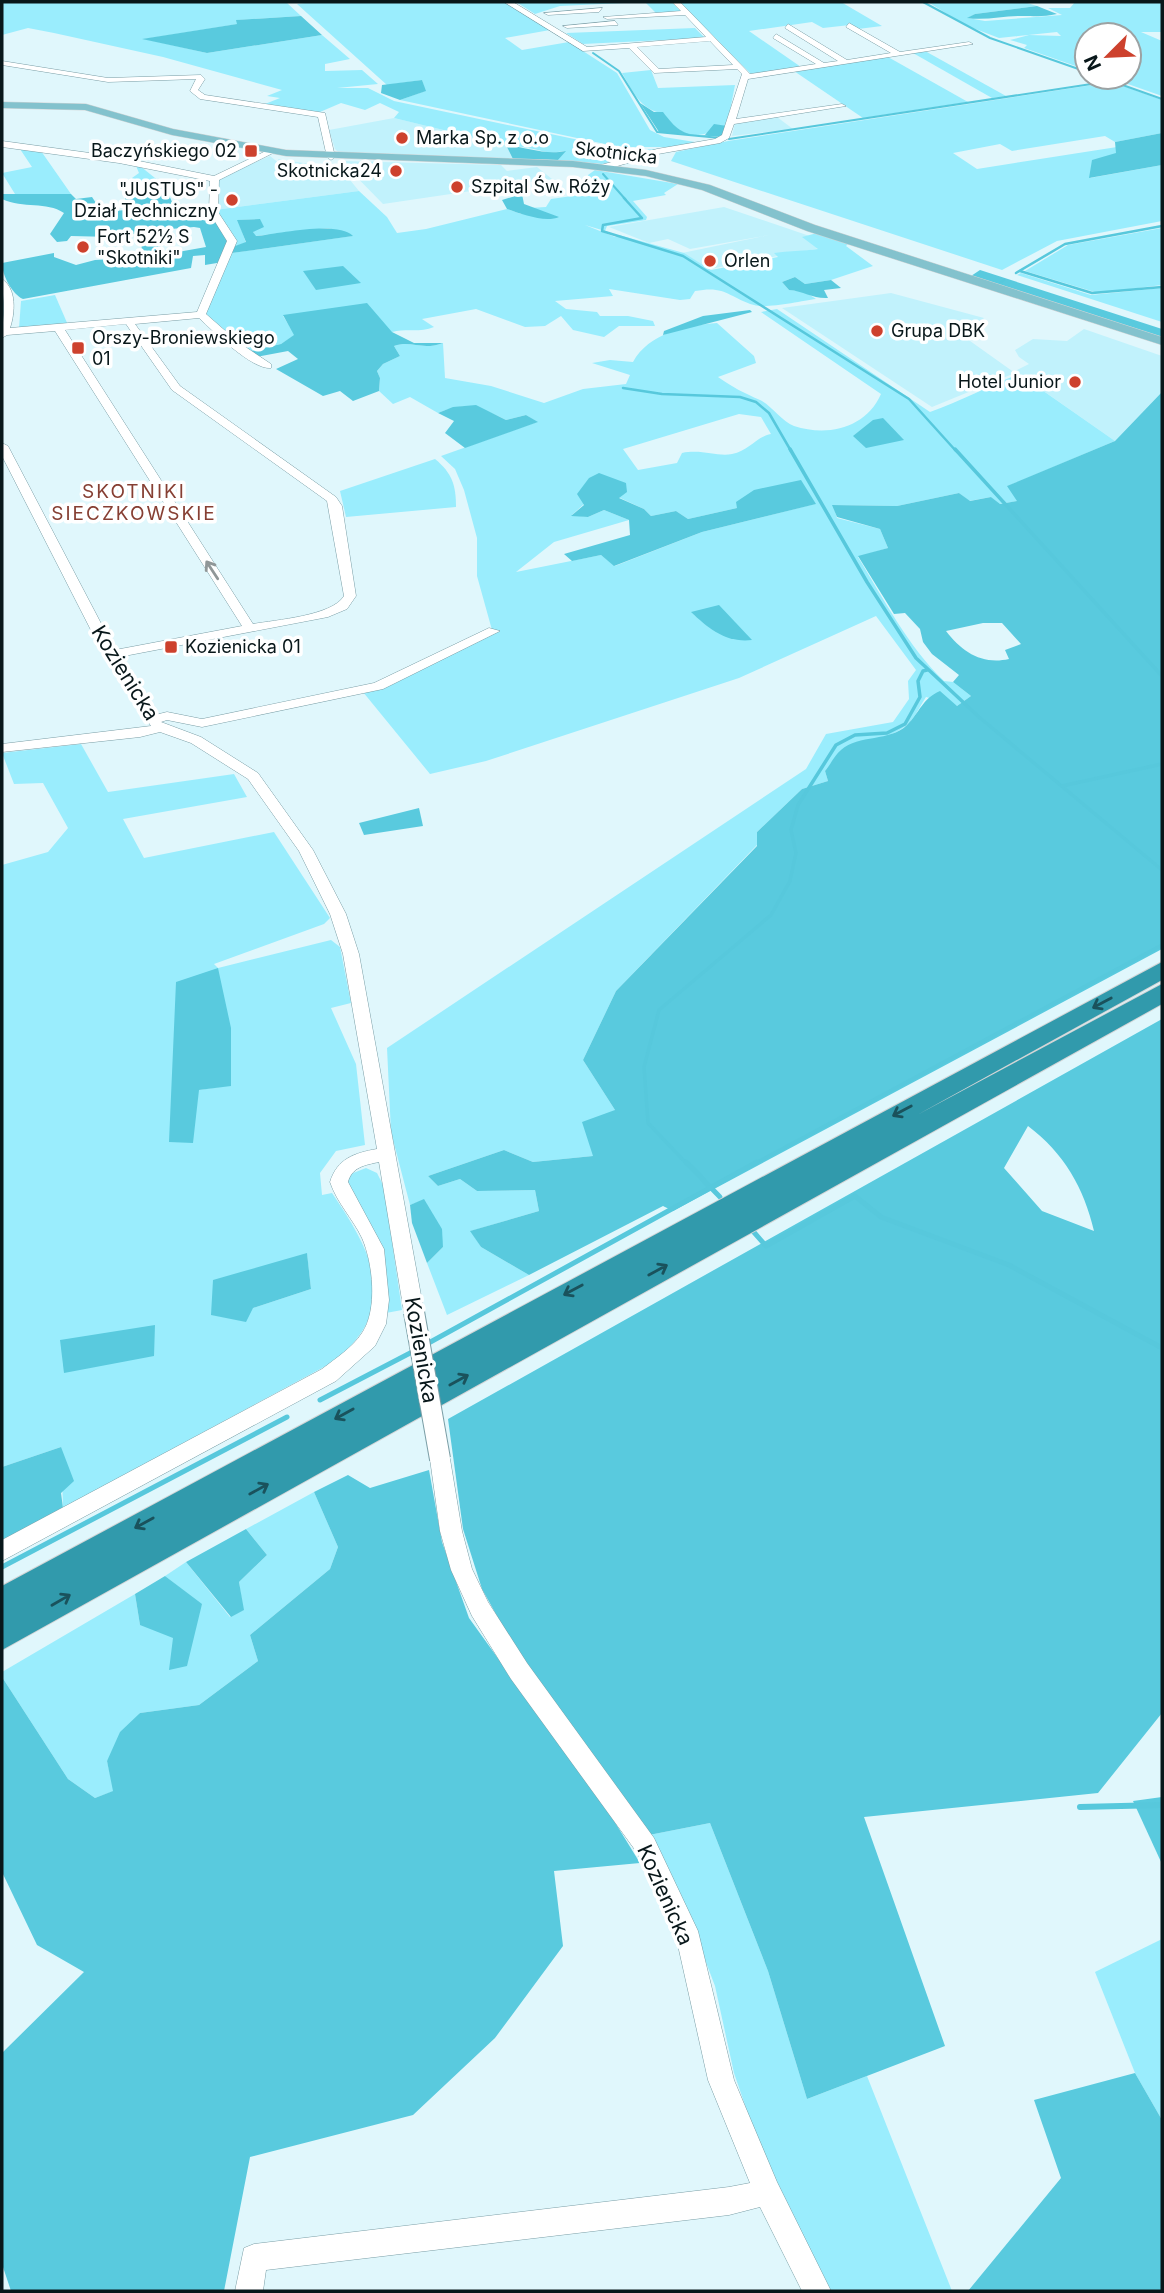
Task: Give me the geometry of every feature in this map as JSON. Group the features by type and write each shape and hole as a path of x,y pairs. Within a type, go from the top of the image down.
{"highway":[{"path":"2,1603 206,1489 1162,970"},
{"path":"2,1634 267,1485 1162,993"}],"main road":[{"name":"Skotnicka","path":"2,105 86,107 172,132 273,151 331,157 604,167 706,187 811,228 1162,341"}],"street":[{"path":"508,2 586,50 712,38"},
{"path":"676,2 746,77"},
{"path":"548,13 597,9 623,29"},
{"path":"607,17 687,13"},
{"path":"567,26 615,23"},
{"path":"849,25 898,54"},
{"path":"788,26 845,62"},
{"path":"776,36 822,65"},
{"path":"746,77 969,44"},
{"path":"632,47 657,71 739,67"},
{"path":"2,63 108,80 198,77 201,79 194,90 209,98 322,116 331,157"},
{"path":"604,167 723,139 746,77"},
{"path":"731,122 842,106"},
{"path":"2,144 119,160 215,179 273,151"},
{"path":"201,315 232,241 216,220 210,202 215,179"},
{"path":"2,282 9,298 3,333 201,315 234,344 267,366"},
{"path":"111,655 324,614 347,604 350,596 336,506 332,499 176,388 130,323"},
{"path":"59,329 249,627"},
{"name":"Kozienicka","path":"2,446 111,655 156,724 196,740 253,776 306,850 338,914 351,954 452,1531 463,1570 480,1609 519,1671 646,1846 689,1940 721,2080 767,2192 817,2291"},
{"path":"2,748 156,724 167,716 202,723 378,686 494,631"},
{"path":"2,1551 329,1375 356,1353 373,1331 377,1320 380,1269 371,1240 339,1182 343,1169 350,1164 386,1154"},
{"path":"249,2291 254,2259 729,2201 767,2192"}],"shaded area":[{"path":"2,2 286,2 301,16 237,20 238,24 145,39 207,53 322,35 350,59 325,64 325,71 362,70 378,84 337,88 368,88 394,101 617,148 663,150 602,164 558,160 565,151 542,151 394,118 399,112 380,103 365,110 341,103 320,112 260,106 280,98 267,96 282,90 163,57 54,33 28,28 2,35"},
{"path":"507,2 550,30 505,38 522,50 569,42 617,73 650,130 664,137 701,143 676,147 619,147 400,100 425,91 422,80 387,85 297,4"},
{"path":"516,2 645,2 560,6 535,14"},
{"path":"645,2 673,2 682,12 657,14"},
{"path":"679,2 841,2 882,26 858,29 850,25 823,28 812,22 749,31 801,67 751,74"},
{"path":"928,2 1024,2 1037,6 975,14 968,18 985,21 1062,15 1048,8 1070,8 1075,2 1162,2 1162,32 1143,32 1143,21 1073,21 1073,65 1024,48 1027,45 1010,40 1029,35 1061,36 1057,32 999,38 965,25"},
{"path":"1037,6 1057,14 967,18 975,14"},
{"path":"301,16 322,35 207,53 142,39 237,24 236,20"},
{"path":"695,28 705,38 583,44 566,33"},
{"path":"1143,33 1162,41 1162,96 1143,89"},
{"path":"925,51 1006,96 992,98 913,53"},
{"path":"888,57 968,102 863,118 794,71"},
{"path":"651,70 658,88 735,85 727,126 691,135 678,129 663,113 643,104 622,73"},
{"path":"422,80 426,91 400,100 381,93 382,85"},
{"path":"1073,88 1073,91 1137,91 1162,100 1162,133 1115,142 1105,136 1012,151 1000,144 953,153 977,169 1117,147 1117,153 1090,178 1162,165 1162,221 1057,241 1002,270 671,161 676,152 728,141"},
{"path":"640,103 654,112 663,112 685,133 705,135 714,124 727,126 721,137 659,132"},
{"path":"777,117 793,129 732,136 735,123"},
{"path":"394,118 506,145 513,159 340,154 335,149 329,130"},
{"path":"1162,133 1162,165 1089,178 1092,160 1116,153 1115,142"},
{"path":"506,145 544,152 566,151 558,160 513,159"},
{"path":"20,149 41,151 71,194 15,194 2,173 32,167"},
{"path":"270,156 280,164 278,159 341,169 359,191 215,210 219,178"},
{"path":"341,161 501,165 507,171 537,167 552,179 383,204"},
{"path":"136,166 140,166 165,186 152,187 154,192 142,194 132,178 139,173"},
{"path":"595,170 678,184 664,193 666,195 633,201 647,217 646,220 607,226 605,231 585,225 615,237 619,235 684,253 711,270 778,257 774,253 818,249 802,237 817,233 848,244 846,246 873,266 831,280 805,284 795,277 782,282 789,290 804,291 816,299 775,305 754,305 714,290 695,291 690,299 680,300 609,289 613,296 555,301 566,309 597,312 600,316 628,316 653,321 655,326 619,326 604,337 573,330 561,316 545,326 525,327 476,309 422,319 434,327 429,329 392,332 283,316 295,335 281,344 247,352 203,313 232,253 352,236 328,228 255,236 253,232 260,219 238,220 246,243 235,246 235,240 215,210 359,191 387,217 397,233 426,229 507,209 521,214 529,208 546,207 551,199 593,193 588,175"},
{"path":"165,186 176,211 209,211 228,240 223,262 205,265 205,255 193,256 191,268 23,299 8,284 2,263 54,253 54,257 76,265 95,260 142,256 141,233 112,237 71,236 67,241 57,242 50,234 64,213 50,207 10,202 2,199 2,194 71,194 76,199 92,197 102,212 126,210 125,197 153,192 152,188","holes":["200,228 206,247 161,255 159,230"]},
{"path":"522,194 524,204 559,217 540,218 507,209 502,200"},
{"path":"724,207 836,245 710,269 682,253 769,235 690,249 668,239 649,243 609,227"},
{"path":"260,219 264,227 253,232 256,236 321,228 345,231 353,236 232,253 235,246 246,242 237,220"},
{"path":"1162,228 1162,285 1098,293 1025,271 1068,245"},
{"path":"343,266 361,283 316,290 303,271"},
{"path":"980,270 1162,329 1162,337 971,276"},
{"path":"1021,273 1091,295 1162,288 1162,322 1017,275"},
{"path":"795,277 805,284 831,280 841,288 824,290 828,298 789,290 782,282"},
{"path":"891,293 984,318 963,336 1015,373 932,407 782,308"},
{"path":"55,295 68,325 19,328 21,301"},
{"path":"367,303 392,332 414,343 443,343 429,346 394,346 400,356 383,364 377,371 380,378 379,391 353,401 340,391 323,396 276,369 298,359 288,351 256,357 247,352 281,344 294,335 283,315"},
{"path":"777,309 930,412 1019,374 1115,441 1008,486 1018,501 999,504 991,497 969,501 959,493 897,506 833,505 837,518 880,529 888,548 858,557 919,653 944,681 953,682 971,696 957,706 926,697 903,728 881,738 855,744 836,757 825,771 828,781 802,789 757,832 757,845 616,991 583,1060 615,1110 593,1156 533,1162 504,1150 428,1176 438,1186 460,1179 477,1191 535,1190 539,1211 471,1231 481,1247 529,1275 447,1315 427,1263 443,1247 424,1200 410,1205 391,1132 387,1048 806,769 826,734 893,722 909,699 908,681 916,670 876,616 739,678 486,761 430,774 363,692 492,630 477,576 477,538 464,490 455,469 441,456 537,422 526,415 506,420 473,407 457,407 438,413 410,397 393,404 379,391 380,378 377,371 383,364 400,356 394,346 429,346 443,343 445,378 491,386 544,403 583,389 626,384 630,375 592,363 610,360 633,362 648,344 658,338 681,329 717,323 754,356 756,363 718,377 764,403 790,424 807,429 833,430 856,422 866,415 881,394 761,312","holes":["739,414 761,417 771,434 727,455 682,453 677,463 638,470 623,449","618,497 644,509 651,516 676,511 688,519 737,508 815,504 702,532 615,566 601,555 516,572 554,542 629,520 604,510 588,517 572,515 584,504"]},
{"path":"750,310 752,312 663,335 664,331 703,316"},
{"path":"1084,329 1162,356 1162,392 1115,441 1015,371 1029,364 1019,357 1015,350 1033,339 1067,341"},
{"path":"1162,392 1162,949 673,1211 663,1206 529,1275 481,1247 470,1231 539,1211 535,1190 477,1191 460,1179 438,1186 428,1176 504,1150 533,1162 593,1156 582,1122 615,1110 583,1060 616,991 757,846 757,832 802,789 828,781 825,771 841,750 848,745 900,730 929,698 940,691 957,706 971,696 953,682 959,675 932,654 923,642 920,629 905,613 894,614 858,556 888,548 880,529 837,517 832,505 897,506 959,493 970,501 991,497 1000,504 1017,501 1007,486 1115,441","holes":["983,623 1002,623 1021,644 1005,650 1009,659 990,660 973,655 946,631"]},
{"path":"476,405 506,420 526,415 538,422 465,448 445,433 454,421 438,413 453,407"},
{"path":"883,418 904,440 866,448 853,436 873,420"},
{"path":"435,459 452,480 456,507 346,517 340,491"},
{"path":"599,473 626,483 627,492 619,498 644,509 651,516 676,511 688,519 737,508 736,502 754,490 801,480 816,504 702,532 614,566 601,555 572,561 564,554 630,535 629,520 604,510 588,517 571,516 584,505 577,494 589,478"},
{"path":"719,605 752,640 734,639 718,634 691,612"},
{"path":"81,744 108,792 234,774 247,797 123,819 144,858 274,832 330,918 324,924 214,964 218,968 331,940 340,947 351,1003 331,1008 356,1064 365,1145 336,1151 320,1173 322,1195 332,1193 347,1215 369,1259 374,1280 374,1301 368,1321 354,1342 333,1362 63,1508 61,1447 2,1467 2,865 48,852 68,828 43,783 14,784 2,753","holes":["231,1028 231,1085 199,1090","307,1254 311,1289 253,1308"]},
{"path":"419,808 423,826 364,835 359,823"},
{"path":"218,968 231,1028 231,1086 199,1090 193,1143 169,1142 176,982"},
{"path":"1162,1019 1162,1713 1098,1793 864,1817 945,2046 807,2099 768,1971 710,1823 649,1835 517,1652 482,1589 463,1529 448,1419","holes":["1028,1126 1041,1136 1071,1172 1085,1200 1094,1231 1042,1211 1004,1168"]},
{"path":"366,1168 377,1173 384,1187 402,1310 386,1313 386,1281 344,1190 348,1175"},
{"path":"424,1199 442,1229 443,1247 427,1263 412,1223 410,1205"},
{"path":"307,1253 311,1289 253,1308 246,1322 211,1315 213,1280"},
{"path":"155,1325 154,1356 64,1373 60,1340"},
{"path":"61,1447 74,1481 61,1493 63,1508 2,1542 2,1467"},
{"path":"429,1470 442,1542 469,1618 608,1811 640,1863 554,1871 563,1946 495,2038 413,2115 250,2157 224,2291 11,2291 2,2264 2,2053 84,1972 37,1945 2,1872 2,1677 68,1779 95,1798 113,1791 107,1761 120,1732 140,1713 199,1705 258,1661 250,1635 330,1569 338,1547 314,1492 348,1475 370,1488"},
{"path":"314,1492 338,1547 330,1569 250,1635 258,1661 199,1705 140,1713 107,1761 114,1791 95,1798 68,1779 2,1677 2,1672 135,1594 140,1625 202,1605 165,1576 186,1562 230,1617 243,1610 239,1582 267,1555 246,1529"},
{"path":"246,1529 267,1555 239,1582 244,1610 231,1617 186,1562"},
{"path":"165,1576 202,1604 187,1666 169,1670 173,1638 140,1625 135,1594"},
{"path":"1162,1797 1162,1864 1133,1801"},
{"path":"710,1823 768,1971 807,2099 867,2076 952,2291 827,2291 759,2146 734,2073 715,1986 678,1889 649,1835"},
{"path":"1162,1939 1162,2120 1135,2073 1095,1972"},
{"path":"1135,2073 1162,2120 1162,2291 968,2291 1061,2178 1034,2100"}],"waterway":[{"path":"923,2 990,38 1073,67"},
{"path":"593,53 619,71 657,132 720,138"},
{"path":"729,139 1073,87"},
{"path":"1139,91 1162,99"},
{"path":"603,174 626,200"},
{"path":"624,198 642,218 603,225 602,231 683,256 909,399 956,451"},
{"path":"1016,273 1065,244 1162,226"},
{"path":"1020,271 1092,293 1162,287"},
{"path":"623,388 662,394 740,397 756,402 769,413 791,451"},
{"path":"790,449 867,582 916,658 979,717 1162,870"},
{"path":"955,449 1162,676"},
{"path":"687,1164 648,1123 644,1067 659,1010 771,915 790,881 796,853 791,830 798,805 836,745 855,735 887,733 905,724 920,697 918,681 923,671 927,670"},
{"path":"1062,786 1162,764"},
{"path":"754,1164 1162,945"},
{"path":"686,1162 711,1187"},
{"path":"711,1187 757,1162"},
{"path":"425,1345 711,1187"},
{"path":"711,1187 720,1197"},
{"path":"752,1230 766,1246 855,1196 881,1217 1009,1265 1162,1348"},
{"path":"320,1400 414,1351"},
{"path":"2,1567 287,1417"},
{"path":"1080,1807 1162,1805"}],"place":[{"name":"Marka Sp. z o.o","path":"402,138"},
{"name":"Baczyńskiego 02","path":"251,151"},
{"name":"Skotnicka24","path":"396,171"},
{"name":"Szpital Św. Róży","path":"457,187"},
{"name":"\"JUSTUS\" - Dział Techniczny","path":"232,200"},
{"name":"Fort 52½ S \"Skotniki\"","path":"83,247"},
{"name":"Orlen","path":"710,261"},
{"name":"Grupa DBK","path":"877,331"},
{"name":"Orszy-Broniewskiego 01","path":"78,348"},
{"name":"Hotel Junior","path":"1075,382"},
{"name":"Kozienicka 01","path":"171,647"}],"district":[{"name":"SKOTNIKI SIECZKOWSKIE","path":"134,502"}]}
